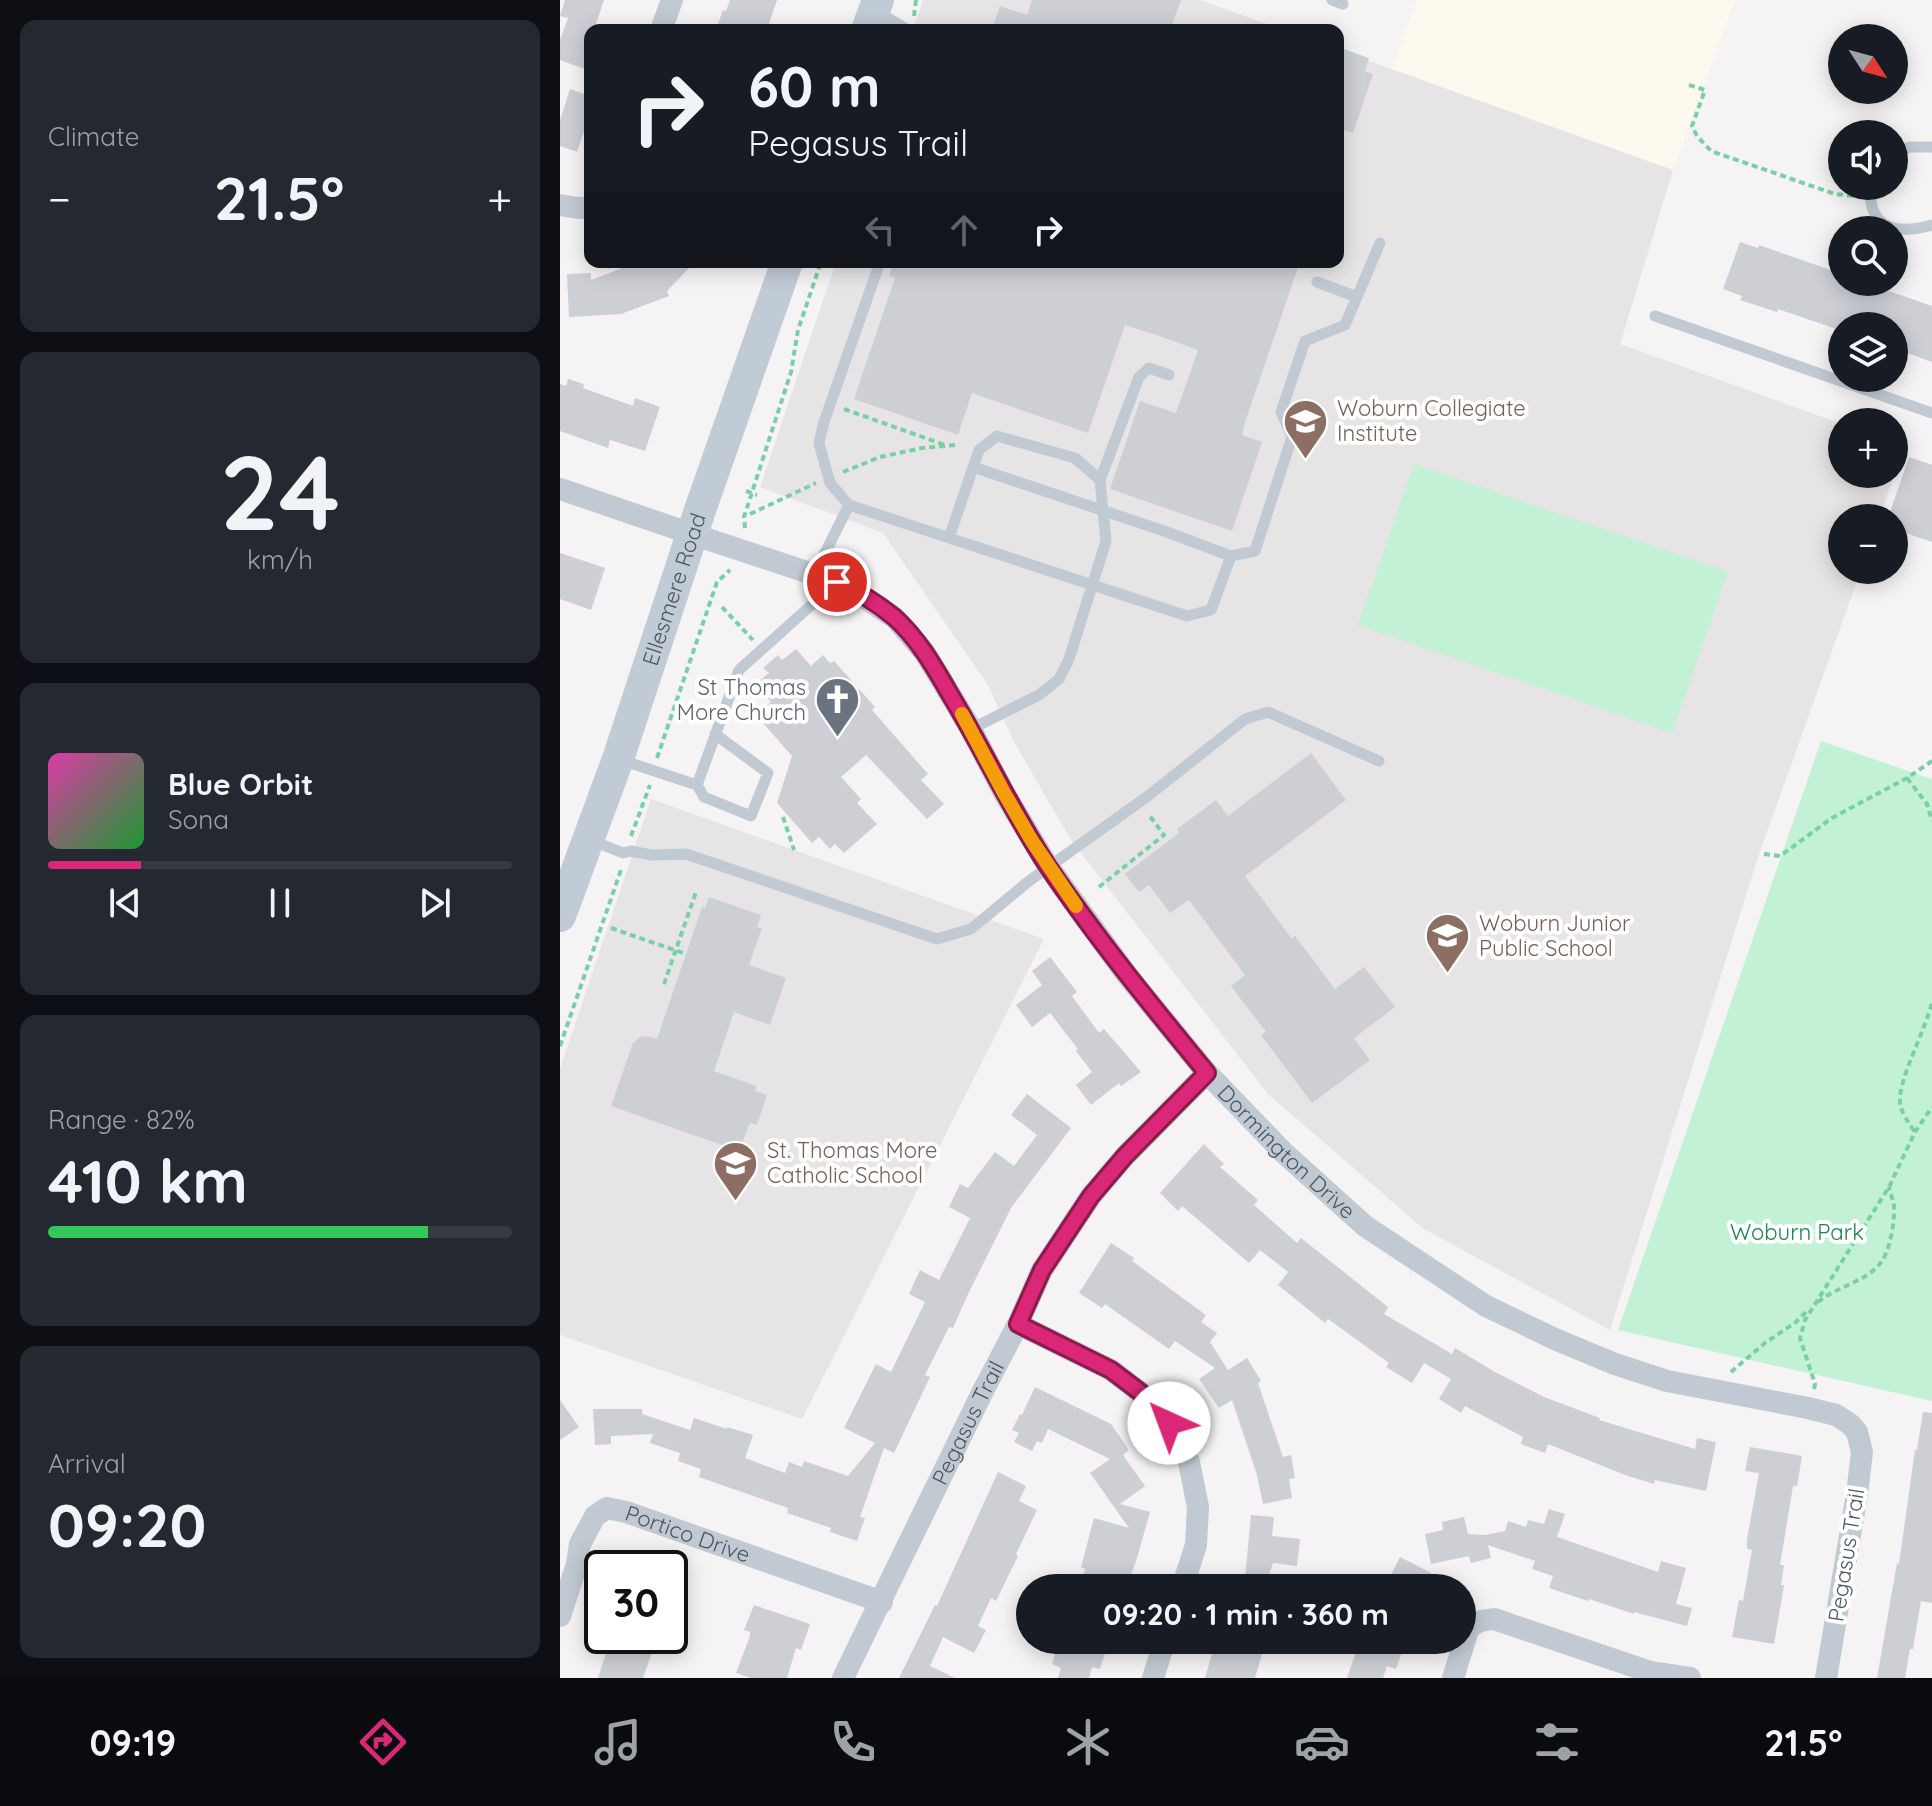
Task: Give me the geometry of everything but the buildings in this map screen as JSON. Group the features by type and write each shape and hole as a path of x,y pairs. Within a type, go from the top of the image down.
{"main road":[{"name":"Ellesmere Road","path":"560,916 618,759 785,268"}],"street":[{"path":"663,24 672,0"},
{"path":"560,205 584,208"},
{"name":"Dormington Drive","path":"560,489 837,582 895,618 925,653 1048,866 1127,975 1207,1073 1283,1152 1365,1226 1486,1306 1557,1340 1667,1381 1836,1415 1857,1432"},
{"name":"Pegasus Trail","path":"843,1678 1042,1270 1091,1196 1125,1156 1207,1073"},
{"path":"1018,1324 1111,1370 1140,1392 1169,1423 1189,1462 1198,1507 1196,1545 1187,1574"},
{"name":"Pegasus Trail","path":"1826,1678 1857,1494 1862,1452 1857,1432"},
{"name":"Portico Drive","path":"560,1616 577,1564 580,1544 595,1516 607,1508 882,1602"},
{"path":"1453,1678 1469,1627 1494,1619 1650,1672 1690,1678"},
{"path":"1153,1678 1161,1654"}],"lane":[{"path":"873,13 896,24"},
{"path":"1908,148 1932,147"},
{"path":"1871,200 1877,218 1894,229 1932,225"},
{"path":"973,467 1231,556 1255,551 1292,437 1281,412 1305,341 1345,325 1380,243"},
{"path":"878,268 819,443 830,483 849,505 1187,616 1211,610 1231,556"},
{"path":"1317,282 1357,297"},
{"path":"1655,316 1932,413"},
{"path":"971,729 1039,695 1059,679 1069,659 1106,541 1100,480 1139,377 1149,368 1169,375"},
{"path":"949,538 979,450 997,436 1075,458 1100,480"},
{"path":"814,575 849,505"},
{"path":"697,785 739,670 837,582"},
{"path":"588,839 623,853 686,854 937,939 971,929 1048,866 1148,796 1245,719 1268,712 1379,761"},
{"path":"618,759 697,785 704,797 751,816 768,773 715,734"}],"path":[{"path":"1689,85 1705,90 1692,126 1711,151 1828,192"},
{"path":"745,528 744,517 754,494 791,372 798,330 819,268"},
{"path":"831,404 947,446"},
{"path":"750,514 880,457 956,445"},
{"path":"746,491 754,494"},
{"path":"560,1046 619,871 631,851 635,825 658,772 657,757 717,582 730,570"},
{"path":"722,607 762,649"},
{"path":"1764,854 1780,856 1832,818 1932,761"},
{"path":"1907,778 1927,804 1932,821"},
{"path":"1099,887 1164,835 1146,809"},
{"path":"783,817 794,850"},
{"path":"664,984 696,892"},
{"path":"611,928 683,953"},
{"path":"1915,1132 1903,1114 1900,1099 1932,1002"},
{"path":"1815,1384 1800,1338 1805,1320 1889,1187 1915,1132 1932,1107"},
{"path":"1712,1388 1828,1294 1879,1266 1891,1237 1894,1204 1889,1187"}],"shaded area":[{"path":"923,0 1200,0 1266,24 915,24"},
{"path":"1417,0 1735,0 1673,170 1392,69"},
{"name":"Woburn Collegiate Institute","path":"1344,52 1673,170 1620,344 1828,419 1828,488 1890,488 1884,504 1828,504 1828,584 1856,584 1758,857 1610,1330 1424,1229 1268,1094 1071,840 1014,742 988,685 883,533 760,487 834,268 1344,268"},
{"name":"St. Thomas More Catholic School","path":"651,799 1044,939 802,1419 560,1335 560,1069"}],"green space":[{"path":"1414,464 1728,572 1672,733 1358,625"},
{"name":"Woburn Park","path":"1821,741 1932,779 1932,1401 1618,1330"}],"slow traffic":[{"path":"962,714 1032,841 1076,906"}],"place":[{"name":"Woburn Collegiate Institute","path":"1306,460"},
{"name":"St Thomas More Church","path":"837,739"},
{"name":"Woburn Junior Public School","path":"1448,975"},
{"name":"St. Thomas More Catholic School","path":"736,1202"}],"route":[{"path":"837,582 895,618 925,653 1048,866 1127,975 1207,1073 1125,1156 1091,1196 1042,1270 1018,1324 1111,1370 1140,1392 1169,1423"}]}
